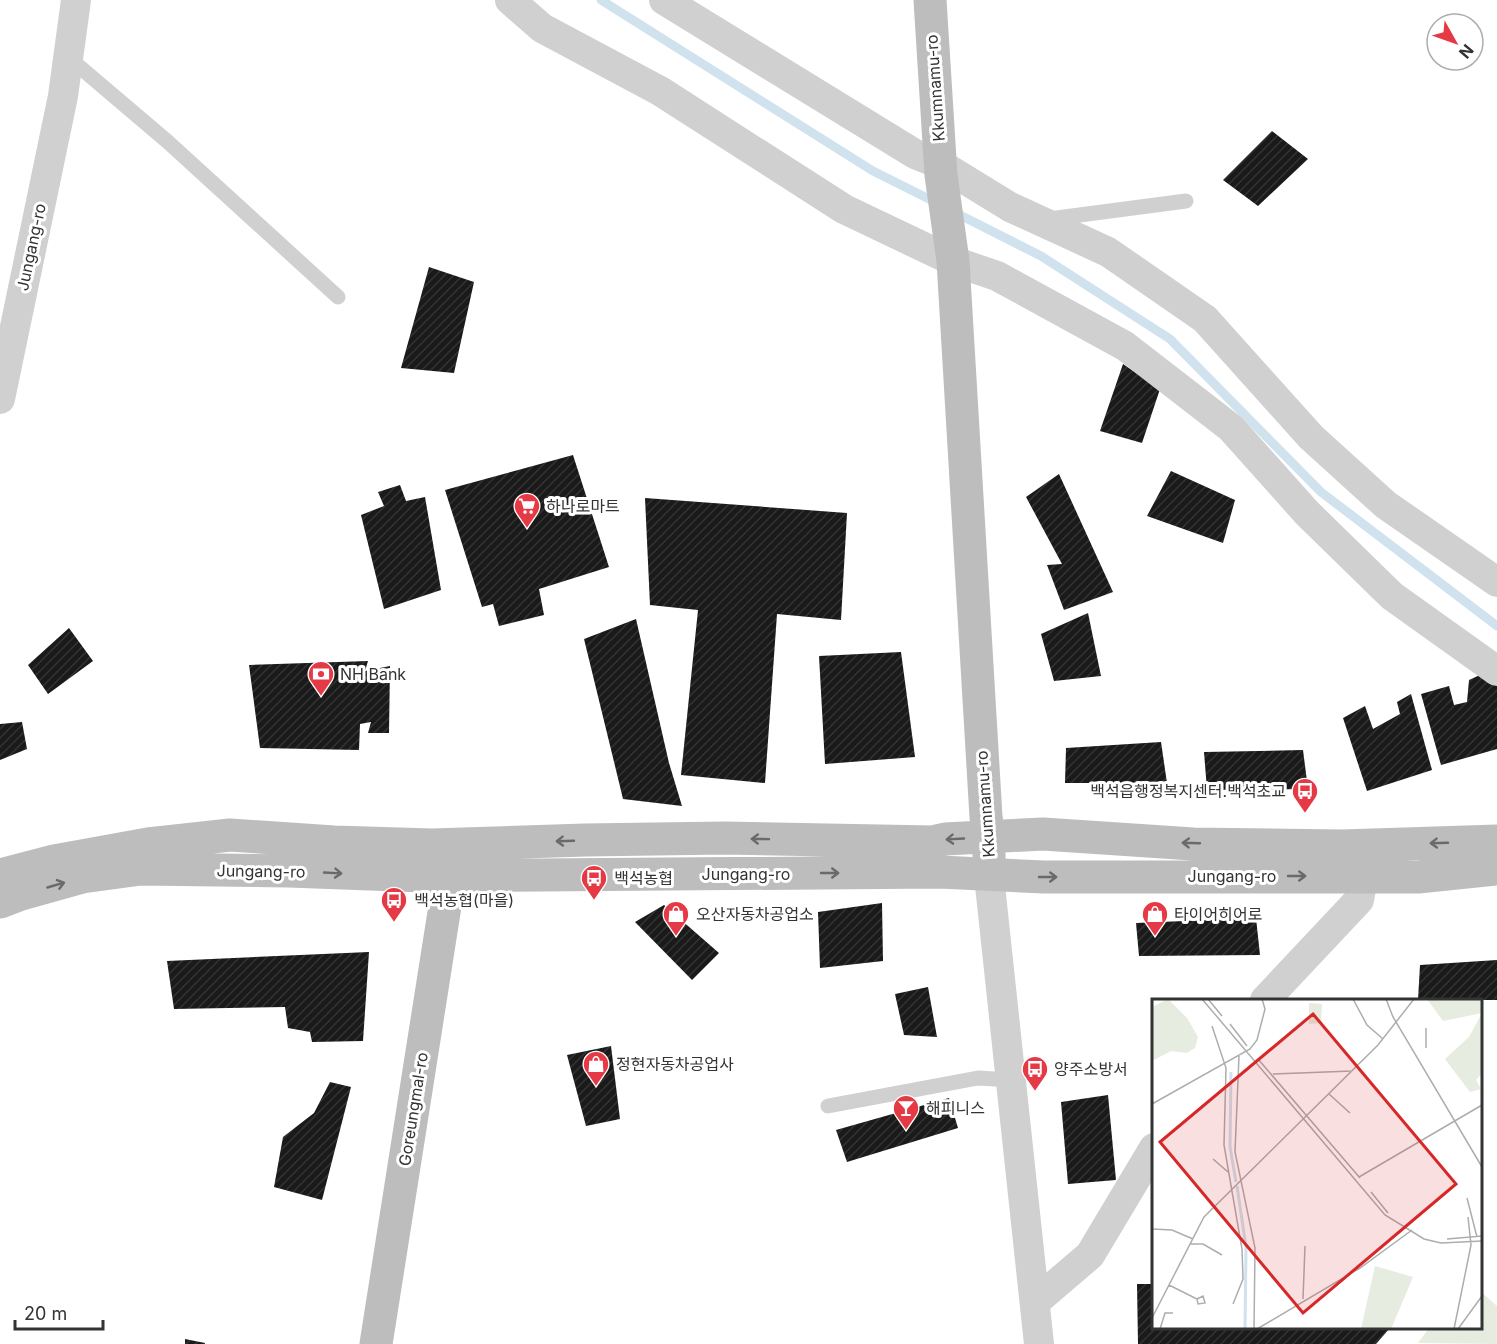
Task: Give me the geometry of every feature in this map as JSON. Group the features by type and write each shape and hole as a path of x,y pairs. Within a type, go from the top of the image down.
{"main road":[{"name":"Kkumnamu-ro","path":"930,0 940,170 953,261 989,837 989,876"},
{"name":"Jungang-ro","path":"0,875 54,861 148,844 230,835 334,842 460,845 725,838 932,842 1043,834 1192,844 1342,846 1497,841"},
{"name":"Jungang-ro","path":"0,902 82,877 141,869 456,876 940,872 1044,877 1418,877 1497,869"},
{"name":"Goreungmal-ro","path":"376,1344 445,906 456,876"}],"street":[{"name":"Jungang-ro","path":"0,399 63,96 76,0"},
{"path":"510,0 542,28 660,91 844,209 953,261 997,276 1125,346 1231,428 1307,513 1392,596 1497,671"},
{"path":"664,0 940,170 1010,207 1108,252 1205,319 1311,437 1386,505 1497,582"},
{"name":"Kkumnamu-ro","path":"989,876 1039,1344"},
{"path":"1266,999 1359,900 1363,877"},
{"path":"1035,1302 1090,1255 1152,1151"}],"lane":[{"path":"68,57 168,142 338,297"},
{"path":"1040,221 1186,201"},
{"path":"828,1106 978,1078 1012,1080"}],"shaded area":[{"path":"1482,1293 1497,1306 1497,1344 1418,1343 1428,1329 1482,1329"}],"building":[{"path":"1272,131 1308,159 1258,206 1223,180"},
{"path":"429,267 474,282 454,373 401,368"},
{"path":"1123,364 1160,389 1142,443 1100,431"},
{"name":"하나로마트","path":"573,455 609,567 539,589 544,615 499,626 493,604 482,607 445,490"},
{"path":"1171,471 1235,500 1223,543 1147,516"},
{"path":"1059,474 1113,592 1064,610 1047,565 1062,564 1026,497"},
{"path":"400,485 406,501 425,497 441,590 384,609 361,515 384,506 378,492"},
{"path":"645,498 847,513 841,620 777,614 765,783 681,775 698,610 650,605"},
{"path":"1088,613 1101,676 1054,681 1041,634"},
{"path":"636,619 669,763 682,806 623,799 584,639"},
{"path":"69,628 93,661 48,694 28,665"},
{"path":"901,652 915,757 825,764 819,656"},
{"name":"NH Bank","path":"368,661 365,671 390,666 389,733 368,733 371,722 360,724 359,750 260,748 249,665"},
{"path":"1493,669 1497,676 1497,749 1441,765 1421,694 1449,686 1454,705 1467,702 1469,680"},
{"path":"1411,694 1432,770 1367,791 1343,718 1365,706 1373,729 1400,714 1397,702"},
{"path":"22,722 27,749 0,760 0,724"},
{"path":"1161,742 1167,783 1065,783 1066,748"},
{"path":"1303,750 1308,789 1207,790 1204,752"},
{"path":"882,903 883,961 820,968 818,912"},
{"name":"오산자동차공업소","path":"664,905 719,953 692,980 635,922"},
{"path":"1256,918 1260,955 1139,956 1136,923"},
{"path":"369,952 363,1041 312,1042 310,1032 288,1028 285,1007 174,1009 167,961"},
{"path":"1497,960 1497,1000 1418,999 1420,965"},
{"path":"928,987 937,1037 904,1035 895,994"},
{"name":"정현자동차공업사","path":"611,1046 620,1119 586,1126 567,1055"},
{"path":"330,1082 351,1087 322,1200 274,1187 283,1137 314,1113"},
{"path":"1108,1095 1116,1180 1068,1184 1061,1102"},
{"path":"949,1098 958,1128 847,1162 836,1130"},
{"path":"1137,1284 1152,1284 1152,1329 1389,1329 1376,1344 1138,1344"},
{"path":"185,1339 205,1343 205,1344 185,1344"}],"waterway":[{"path":"601,0 873,171 937,203"},
{"path":"952,211 1041,256 1170,339 1321,492 1497,626"}],"place":[{"name":"하나로마트","path":"527,529"},
{"name":"NH Bank","path":"321,697"},
{"name":"백석읍행정복지센터.백석초교","path":"1305,814"},
{"name":"백석농협","path":"594,901"},
{"name":"백석농협(마을)","path":"394,923"},
{"name":"오산자동차공업소","path":"676,937"},
{"name":"타이어히어로","path":"1155,937"},
{"name":"정현자동차공업사","path":"596,1087"},
{"name":"양주소방서","path":"1035,1092"},
{"name":"해피니스","path":"906,1131"}]}
